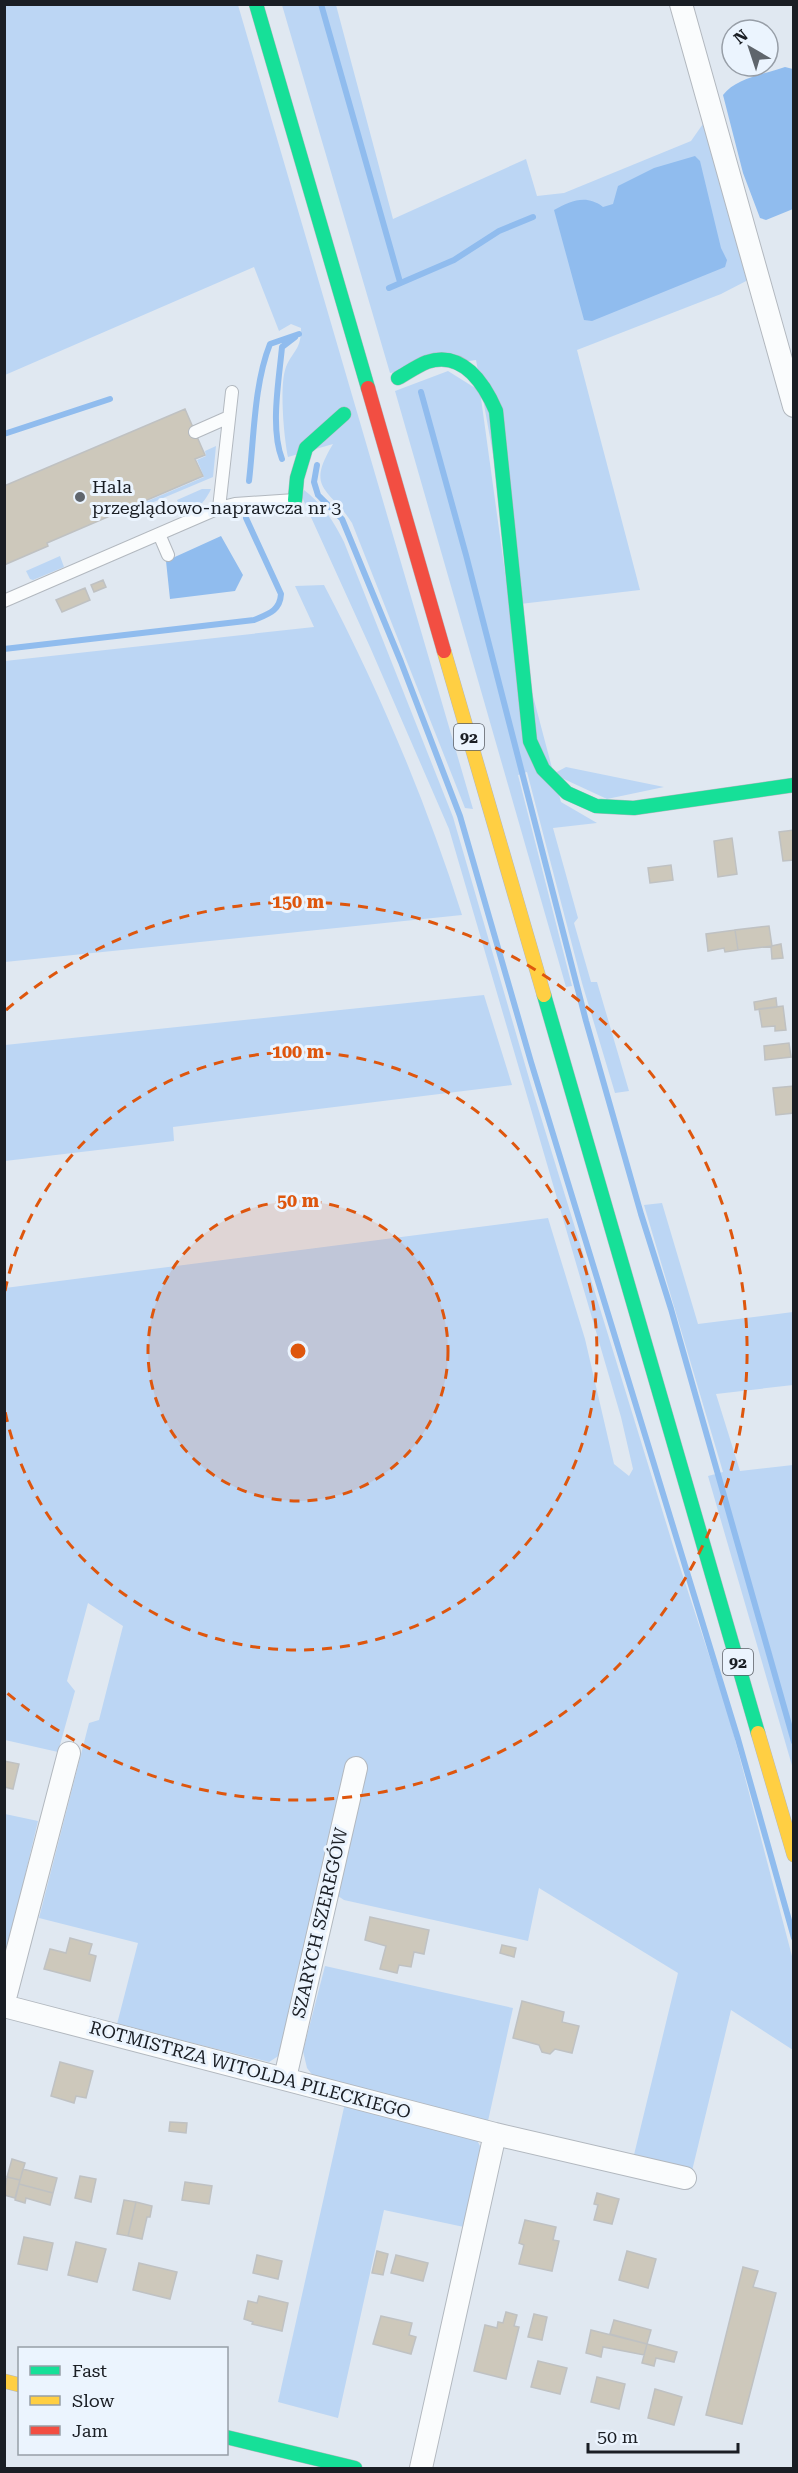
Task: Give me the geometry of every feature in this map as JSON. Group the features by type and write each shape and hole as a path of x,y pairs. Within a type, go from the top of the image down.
{"main road":[{"name":"92","path":"256,4 794,1855"},
{"path":"398,378 431,361 440,359 455,361 467,366 482,382 496,411 530,741 543,769 567,793 596,806 634,808 794,785"},
{"path":"295,500 297,478 306,448 345,414"},
{"path":"228,2437 355,2469"}],"street":[{"path":"681,4 794,406"},
{"path":"4,2004 69,1753"},
{"name":"SZARYCH SZEREGÓW","path":"285,2078 356,1768"},
{"name":"ROTMISTRZA WITOLDA PILECKIEGO","path":"4,2004 495,2134 685,2178"},
{"path":"421,2469 495,2134"}],"lane":[{"path":"219,508 232,393"},
{"path":"195,432 229,417"},
{"path":"4,601 219,508 235,504 295,500"},
{"path":"159,534 168,555"}],"shaded area":[{"path":"4,5 238,5 473,809 465,808 352,523 323,487 321,471 333,444 288,457 284,425 284,375 300,341 301,328 291,324 279,331 254,267 5,375"},
{"path":"282,5 336,5 393,219 526,159 537,196 564,193 691,141 705,121 750,279 721,294 577,350 640,590 520,604 476,360 390,373"},
{"path":"448,371 480,391 510,609 561,802 597,823 553,828 578,918 574,923 591,982 597,982 629,1091 615,1093 582,983 527,772 518,775 572,986 566,987 395,391"},
{"path":"216,446 213,477 137,509 136,506 204,477 197,460 206,456 205,451"},
{"path":"202,489 211,489 200,505 183,514 177,500"},
{"path":"304,490 327,513 344,542 453,817 531,1085 676,1555 728,1713 793,1960 793,2050 731,2010 691,2175 633,2159 678,1973 539,1888 528,1941 344,1900 338,1896 283,2053 269,2062 117,2024 138,1943 39,1918 89,1723 99,1720 123,1626 88,1603 67,1681 75,1691 58,1752 5,1740 5,1288 548,1218 585,1339 614,1464 629,1476 633,1469 621,1417 449,829 302,497"},
{"path":"60,556 64,567 33,580 30,579 26,571"},
{"path":"324,585 364,665 400,747 433,830 462,915 5,962 5,661 314,627 295,586"},
{"path":"566,767 664,787 607,799 553,774"},
{"path":"484,995 512,1085 173,1127 174,1141 5,1161 5,1045"},
{"path":"662,1203 698,1324 793,1312 793,1385 716,1394 740,1471 793,1465 793,1769 708,1476 723,1472 644,1205"},
{"path":"5,1814 38,1821 5,1960"},
{"path":"325,1966 513,2008 488,2121 317,2081 307,2068 303,2051"},
{"path":"345,2103 476,2138 481,2148 464,2227 384,2210 338,2418 278,2402"}],"water":[{"path":"780,68 793,69 793,209 766,220 760,218 743,173 723,95 735,84 750,78 780,78"},
{"path":"695,156 700,161 721,248 727,260 725,267 592,321 584,320 554,210 578,200 591,201 603,207 613,204 618,186 654,168"},
{"path":"221,536 243,575 235,591 170,599 166,561"}],"building":[{"name":"Hala przeglądowo-naprawcza nr 3","path":"185,409 205,455 195,459 203,476 47,543 48,546 4,565 4,486"},
{"path":"103,580 106,587 94,592 91,585"},
{"path":"85,588 90,600 62,612 56,600"},
{"path":"794,830 794,860 783,861 779,832"},
{"path":"732,838 737,874 718,877 714,841"},
{"path":"671,865 673,880 650,883 648,868"},
{"path":"769,926 772,946 738,950 735,930"},
{"path":"735,930 738,950 725,952 724,948 708,951 706,934"},
{"path":"781,944 783,958 772,959 771,946"},
{"path":"776,998 777,1007 755,1010 754,1002"},
{"path":"783,1006 786,1030 775,1031 775,1026 762,1027 759,1009"},
{"path":"789,1043 791,1057 765,1060 764,1046"},
{"path":"794,1086 794,1113 776,1115 773,1088"},
{"path":"4,1761 19,1764 13,1789 4,1787"},
{"path":"370,1917 429,1930 424,1954 414,1952 411,1967 399,1965 397,1973 380,1969 386,1946 365,1940"},
{"path":"70,1938 92,1944 89,1954 96,1956 90,1981 44,1969 50,1949 66,1953"},
{"path":"502,1945 516,1948 514,1957 500,1953"},
{"path":"522,2001 564,2012 562,2022 579,2026 572,2053 555,2049 550,2054 542,2052 539,2045 513,2038"},
{"path":"60,2062 93,2071 86,2098 76,2096 74,2103 51,2096"},
{"path":"170,2122 187,2123 186,2133 169,2131"},
{"path":"12,2159 25,2163 20,2180 7,2177"},
{"path":"23,2169 57,2178 53,2193 19,2184"},
{"path":"80,2176 96,2179 91,2202 75,2198"},
{"path":"7,2177 20,2180 15,2198 4,2195"},
{"path":"185,2182 212,2186 209,2204 182,2200"},
{"path":"19,2184 53,2193 50,2205 26,2198 25,2203 15,2200"},
{"path":"597,2193 619,2199 612,2224 594,2220 598,2205 594,2204"},
{"path":"124,2200 136,2202 128,2236 117,2234"},
{"path":"136,2202 152,2206 142,2239 128,2236"},
{"path":"525,2220 556,2227 553,2240 559,2241 552,2271 519,2264 524,2245 519,2243"},
{"path":"24,2237 53,2243 47,2270 18,2264"},
{"path":"76,2242 106,2249 97,2282 68,2275"},
{"path":"377,2251 388,2254 383,2275 372,2273"},
{"path":"627,2251 656,2259 648,2288 619,2280"},
{"path":"257,2255 282,2261 278,2279 253,2273"},
{"path":"396,2255 428,2263 423,2281 391,2273"},
{"path":"139,2263 177,2272 170,2299 133,2290"},
{"path":"743,2267 758,2271 753,2287 776,2293 742,2424 706,2415"},
{"path":"259,2296 288,2303 282,2331 252,2324 253,2322 244,2319 248,2301 257,2303"},
{"path":"506,2312 517,2315 514,2326 519,2327 506,2379 474,2371 485,2325 497,2328 498,2322 503,2323"},
{"path":"534,2314 547,2317 542,2340 528,2337"},
{"path":"381,2316 412,2323 409,2335 416,2337 411,2354 373,2344"},
{"path":"614,2320 651,2330 647,2344 610,2334"},
{"path":"591,2330 647,2344 644,2355 603,2347 601,2357 586,2353"},
{"path":"647,2344 677,2352 674,2362 656,2358 654,2366 642,2363"},
{"path":"538,2361 567,2368 560,2394 531,2387"},
{"path":"597,2377 625,2384 619,2409 591,2402"},
{"path":"655,2389 682,2397 674,2425 648,2418"}],"waterway":[{"path":"321,4 400,282"},
{"path":"389,288 454,260 499,231 533,217"},
{"path":"249,481 255,411 270,344 299,334"},
{"path":"282,459 278,447 276,419 279,374 282,347 295,337"},
{"path":"421,392 466,555 586,1021 641,1214 671,1309 794,1742"},
{"path":"4,434 110,399"},
{"path":"317,465 314,482 318,495 342,519 401,662 460,816 531,1062 738,1739 794,1938"},
{"path":"4,649 254,620 268,614 276,608 281,594 246,518"}],"traffic: fast":[{"path":"256,4 368,388"},
{"path":"398,378 427,362 451,361 461,365 478,380 496,411 530,741 543,769 567,793 596,806 634,808 794,785"},
{"path":"295,500 297,478 306,448 344,414"},
{"path":"544,995 758,1733"},
{"path":"228,2437 355,2468"}],"traffic: slow":[{"path":"444,651 544,995"},
{"path":"758,1733 794,1855"},
{"path":"4,2381 18,2384"}],"traffic: jam":[{"path":"368,388 444,651"}],"place":[{"name":"Hala przeglądowo-naprawcza nr 3","path":"80,497"}]}
